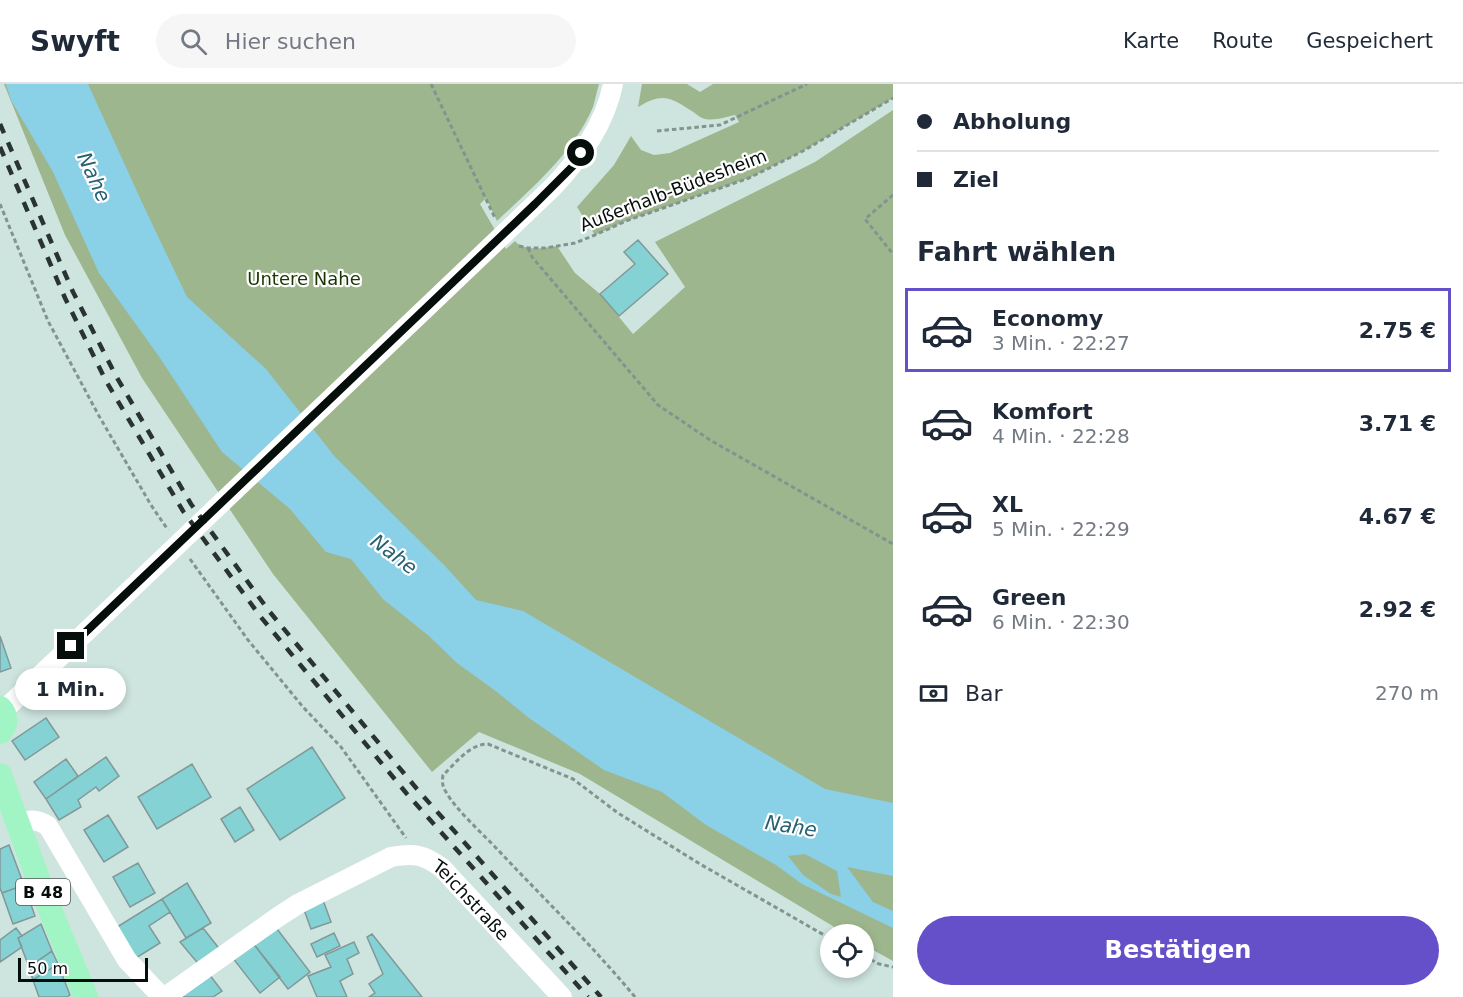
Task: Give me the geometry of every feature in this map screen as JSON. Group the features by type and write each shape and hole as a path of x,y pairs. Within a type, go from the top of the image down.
{"main road":[{"name":"B 48","path":"0,776 44,895 86,997"}],"street":[{"path":"1,717 573,166 590,141 611,97 614,84"},
{"path":"18,824 28,820 38,820 48,826 127,960 163,997"},
{"name":"Teichstraße","path":"163,997 298,904 360,869 391,858 418,854 431,859 442,868 562,997"}],"path":[{"path":"431,84 497,221"},
{"path":"657,131 720,124 807,84"},
{"name":"Außerhalb-Büdesheim","path":"515,242 519,246 528,248 575,243 626,221 749,178 803,151 893,98"},
{"path":"893,195 865,219 893,254"},
{"path":"528,248 532,257 658,405 710,440 893,544"},
{"path":"635,997 574,927 511,864 446,793 442,775 468,751 479,744 488,744 573,779 618,813 699,864 820,933"},
{"path":"874,961 893,967"}],"green space":[{"name":"Untere Nahe","path":"4,84 599,84 593,107 585,123 564,154 538,182 497,221 486,198 480,204 506,249 515,241 529,248 557,246 575,273 600,294 633,334 685,287 655,242 815,162 893,110 893,961 874,951 874,924 829,924 580,774 479,732 432,772 273,574 142,378 65,235"},
{"path":"642,84 687,84 700,92 713,84 893,84 893,98 803,151 749,178 626,221 595,235 577,207 614,165 631,136 641,150 654,155 670,153 739,122 735,115 714,119 702,118 676,101 664,98 652,100 638,107"}],"water":[{"name":"Nahe","path":"6,84 88,84 187,297 266,369 335,457 476,600 523,611 825,789 893,803 893,876 847,867 873,902 893,911 893,928 802,884 776,865 706,825 662,792 604,770 529,718 457,663 429,636 383,599 351,559 326,552 290,509 222,452 158,355 99,273 53,172 11,100","holes":["805,854 837,871 841,897 831,894 803,875 788,856"]}],"building":[{"path":"638,240 668,274 619,316 600,294 635,264 624,252"},
{"path":"0,636 11,668 0,672"},
{"path":"46,718 59,737 25,760 12,741"},
{"path":"312,747 345,798 280,840 247,789"},
{"path":"106,757 119,776 99,791 96,787 78,800 81,807 59,820 46,799"},
{"path":"66,759 78,776 46,799 34,782"},
{"path":"192,764 211,797 157,829 138,797"},
{"path":"240,807 254,830 235,842 221,819"},
{"path":"108,815 128,847 104,862 84,830"},
{"path":"9,845 24,885 2,893 0,849"},
{"path":"138,863 155,893 130,907 113,877"},
{"path":"187,883 211,923 186,938 162,899"},
{"path":"24,885 35,916 13,924 2,893"},
{"path":"162,899 170,912 149,926 160,943 136,958 117,927"},
{"path":"323,900 331,922 311,929 303,907"},
{"path":"41,924 52,951 29,967 18,938"},
{"path":"274,925 310,972 288,989 252,942"},
{"path":"16,928 22,936 18,938 22,947 0,962 0,940"},
{"path":"203,928 221,951 201,967 180,942"},
{"path":"334,933 340,946 317,957 311,944"},
{"path":"372,934 422,997 369,997 375,993 369,984 383,974 367,937"},
{"path":"252,942 280,977 260,993 232,957"},
{"path":"354,942 359,953 347,959 353,974 340,981 347,997 317,997 308,976 331,967 325,955"},
{"path":"52,951 58,964 33,980 29,967"},
{"path":"58,964 70,995 67,997 39,997 33,980"},
{"path":"209,974 222,991 213,997 179,997"}],"railway":[{"path":"0,124 73,292 116,376 191,504 269,611 417,789 601,997"},
{"path":"0,147 65,298 106,381 183,511 260,616 407,794 588,997"}],"route":[{"path":"71,646 553,187 573,166 581,153"}]}
